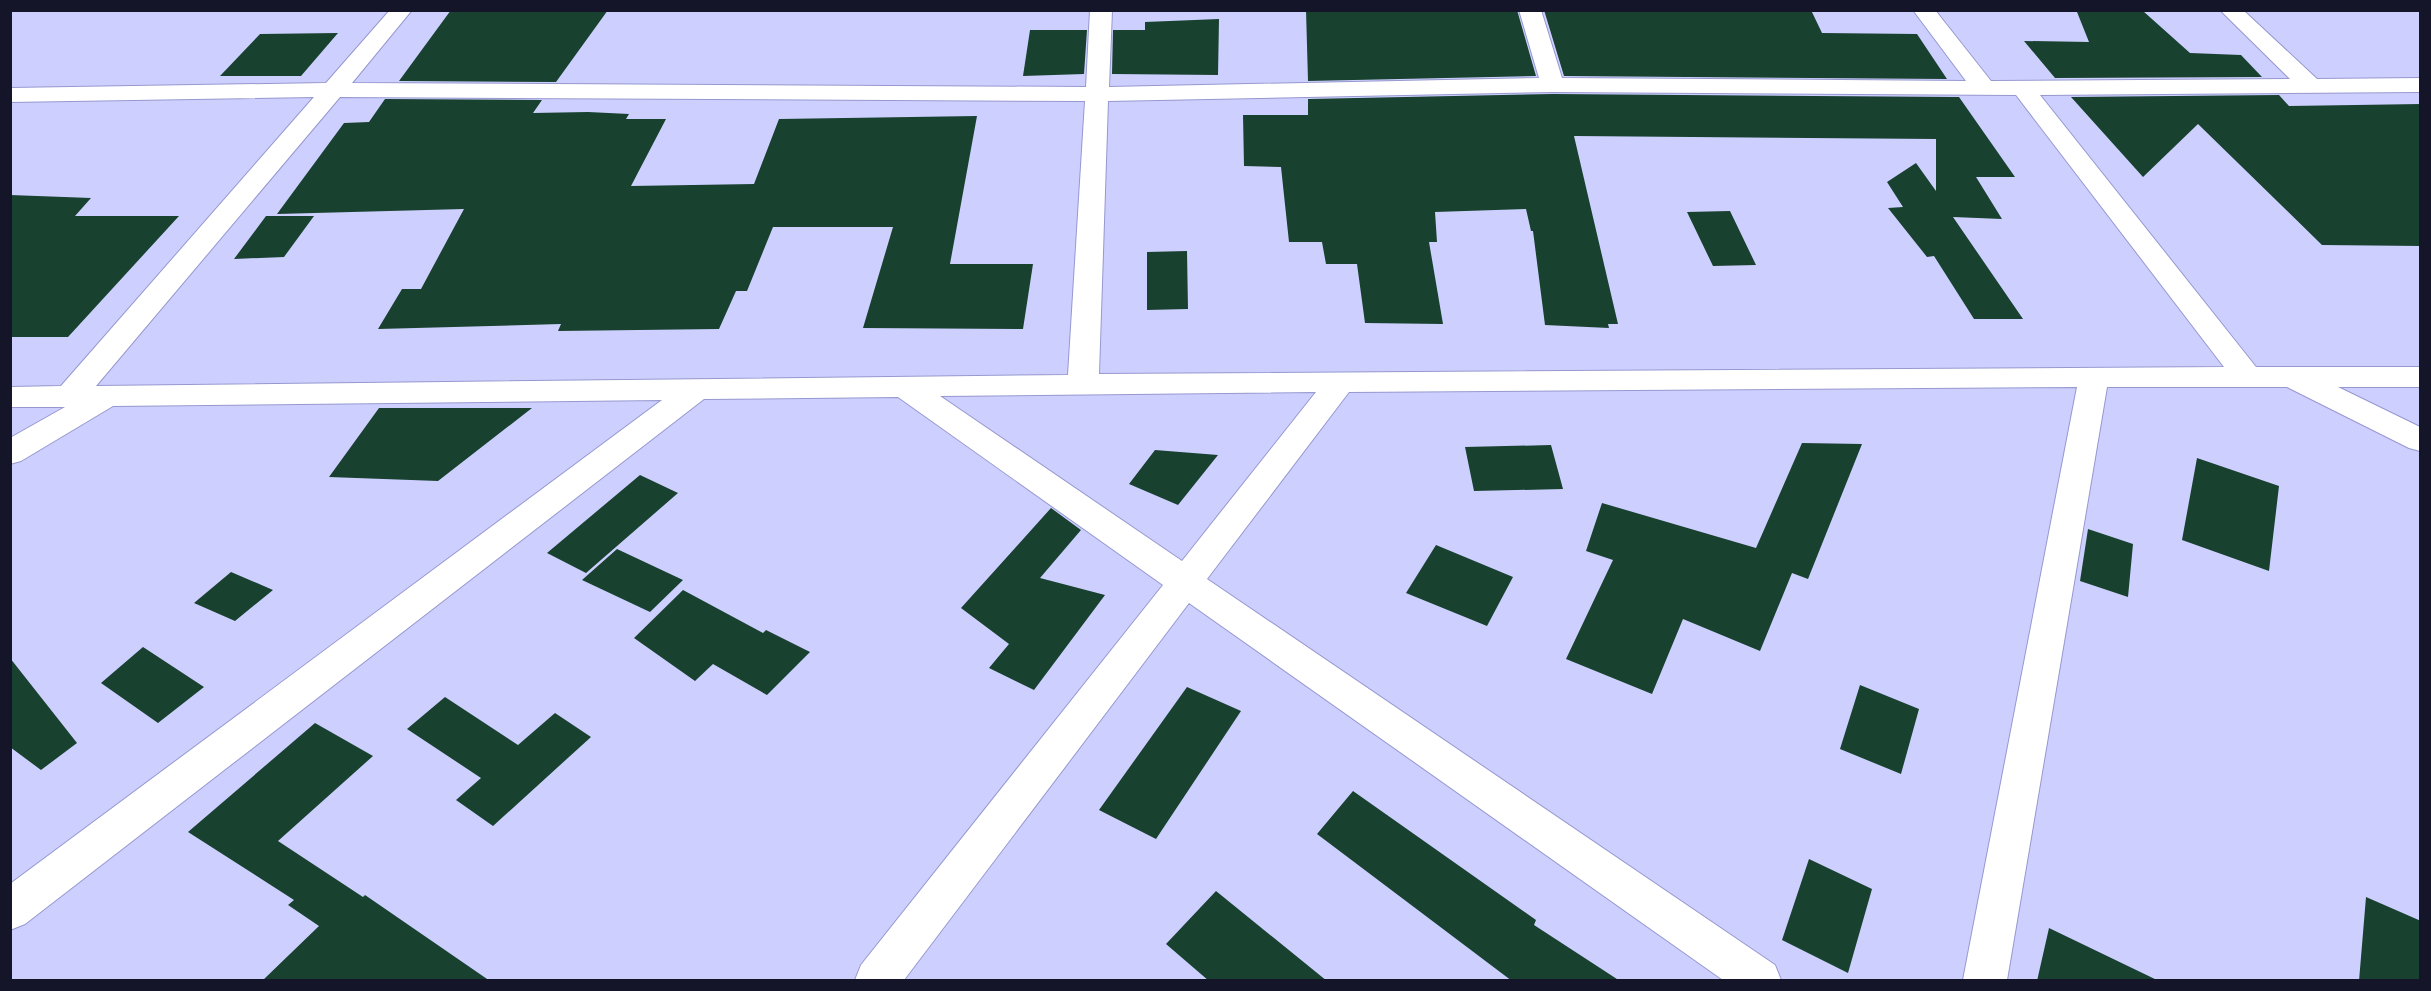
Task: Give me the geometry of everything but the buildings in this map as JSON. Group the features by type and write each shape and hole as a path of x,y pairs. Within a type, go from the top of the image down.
{"street":[{"path":"70,396 402,10"},
{"path":"1083,384 1101,10"},
{"path":"1530,10 1553,85"},
{"path":"1923,10 1984,88"},
{"path":"2229,10 2312,86"},
{"path":"10,94 332,90 1096,94 1553,85 1984,88 2421,85"},
{"path":"2022,87 2248,377"},
{"path":"1985,981 2094,376"},
{"path":"10,397 1083,384 2094,376 2421,377"},
{"path":"2290,377 2421,440"},
{"path":"877,981 1340,382"},
{"path":"903,386 1759,981"},
{"path":"10,910 698,388"},
{"path":"10,453 108,396"}]}
